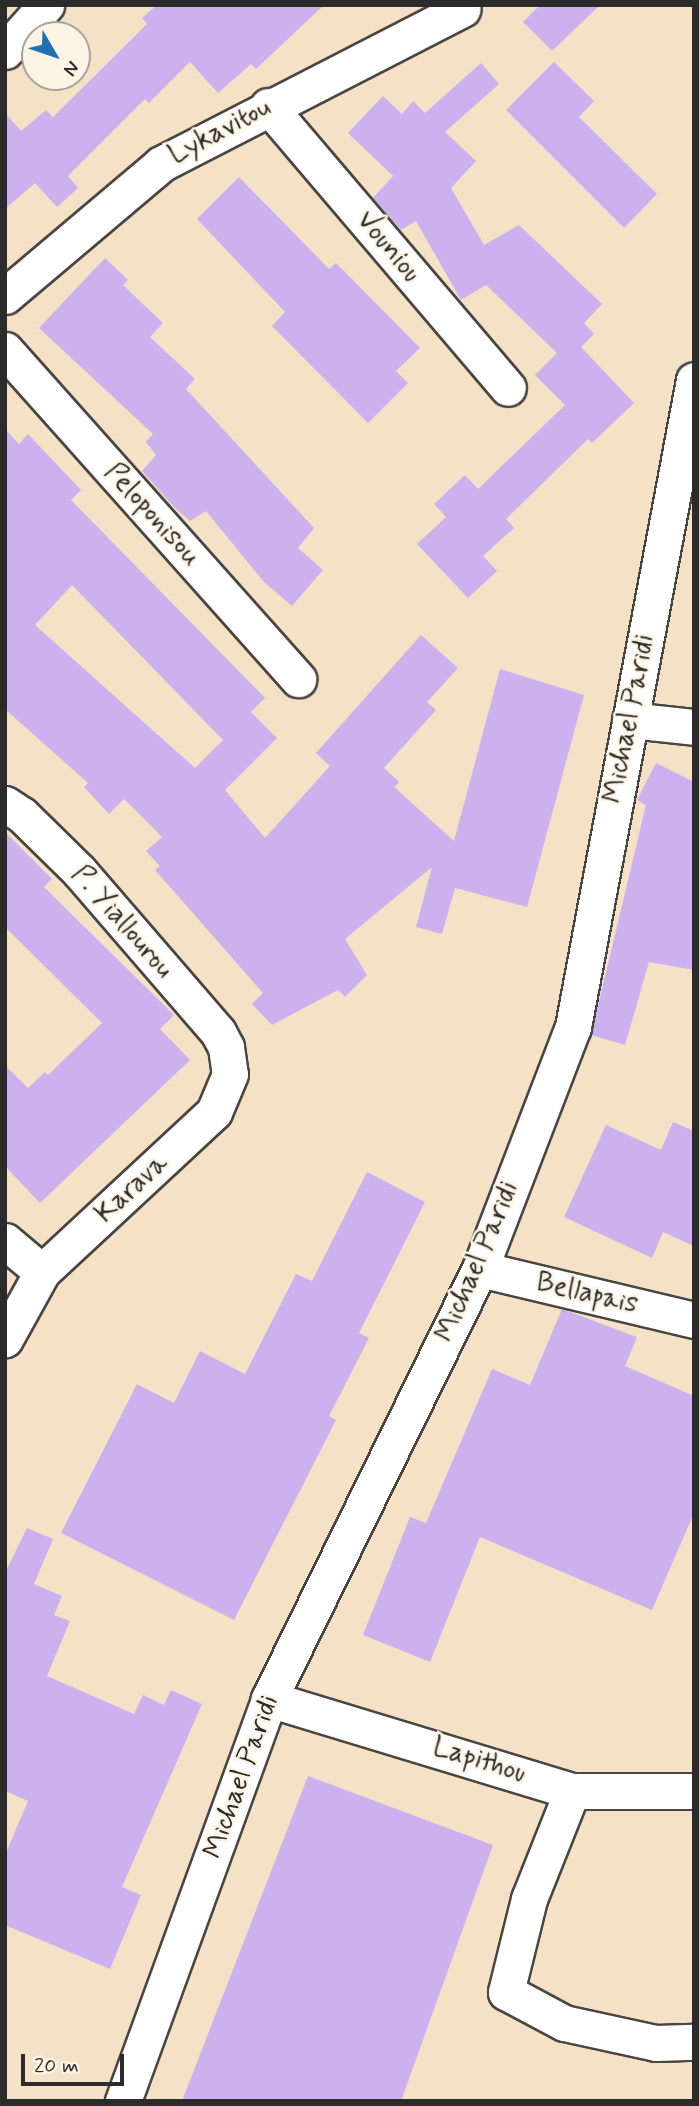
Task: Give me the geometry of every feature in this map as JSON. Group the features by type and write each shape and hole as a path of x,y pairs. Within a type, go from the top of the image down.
{"street":[{"path":"5,51 46,5"},
{"name":"Lykavitou","path":"5,296 161,164 268,106 463,9"},
{"name":"Vouniou","path":"268,106 508,388"},
{"name":"Peloponisou","path":"5,350 298,679"},
{"name":"Michael Paridi","path":"123,2101 269,1699 480,1269 573,1027 694,380"},
{"path":"630,720 694,727"},
{"name":"P. Yiallourou","path":"14,810 79,871 218,1032"},
{"name":"Karava","path":"5,1339 43,1272 214,1112 230,1074 230,1059 218,1032"},
{"path":"5,1241 43,1272"},
{"name":"Bellapais","path":"480,1269 694,1320"},
{"name":"Lapithou","path":"269,1699 572,1791 694,1791"},
{"path":"572,1791 529,1899 506,1992 564,2023 656,2043 694,2042"}],"building":[{"path":"157,5 324,5 256,69 251,64 218,93 190,62 149,103 145,99 68,176 78,188 57,207 35,183 5,209 5,113 21,131 46,110 53,117 79,91 91,91 91,79 147,24 142,18"},
{"path":"540,5 600,5 552,51 523,22"},
{"path":"554,62 594,101 579,117 657,194 624,228 506,110"},
{"path":"481,63 499,84 445,132 476,161 451,188 484,245 519,225 602,304 584,323 594,334 581,347 634,403 592,443 588,439 506,519 514,528 483,556 497,571 468,598 417,544 446,517 434,504 465,475 478,489 565,405 535,375 557,353 486,285 461,300 416,221 401,230 373,198 393,176 348,133 383,96 402,114 413,101 425,113"},
{"path":"239,177 329,269 336,263 420,348 396,371 408,383 368,423 272,326 285,312 197,219"},
{"path":"105,258 128,280 123,285 163,323 150,337 195,379 186,389 314,528 298,548 323,570 292,606 264,582 206,511 190,521 174,507 142,471 156,455 146,442 153,434 39,328"},
{"path":"5,429 19,444 28,434 81,490 71,500 265,698 251,712 277,738 225,790 265,838 330,766 316,753 421,635 458,668 427,702 436,710 384,768 399,782 394,787 454,841 500,669 584,695 527,907 455,888 442,934 416,927 432,867 345,939 367,975 345,997 338,990 272,1025 252,1004 263,993 155,870 160,866 146,851 162,837 124,799 109,814 84,787 88,783 5,709","holes":["72,585 223,740 195,768 35,625"]},
{"path":"656,763 694,782 694,970 649,962 625,1045 591,1035 646,805 637,800"},
{"path":"5,832 52,879 44,887 174,1015 160,1029 190,1060 40,1203 5,1166 5,1065 28,1088 45,1072 48,1075 102,1023 5,927"},
{"path":"673,1122 694,1131 694,1246 663,1232 652,1258 564,1217 606,1125 661,1150"},
{"path":"367,1172 425,1202 359,1333 369,1338 329,1416 336,1420 234,1620 61,1533 137,1384 174,1403 200,1351 245,1374 296,1274 312,1281"},
{"path":"562,1309 637,1337 625,1366 694,1396 694,1513 652,1610 480,1537 430,1662 363,1635 410,1517 426,1523 492,1369 530,1385"},
{"path":"27,1528 53,1539 34,1584 62,1596 54,1615 70,1621 47,1676 134,1714 143,1695 164,1705 171,1690 202,1704 122,1887 141,1895 110,1969 5,1925 5,1855 28,1801 5,1791 5,1573"},
{"path":"308,1776 493,1845 401,2101 182,2101"}]}
